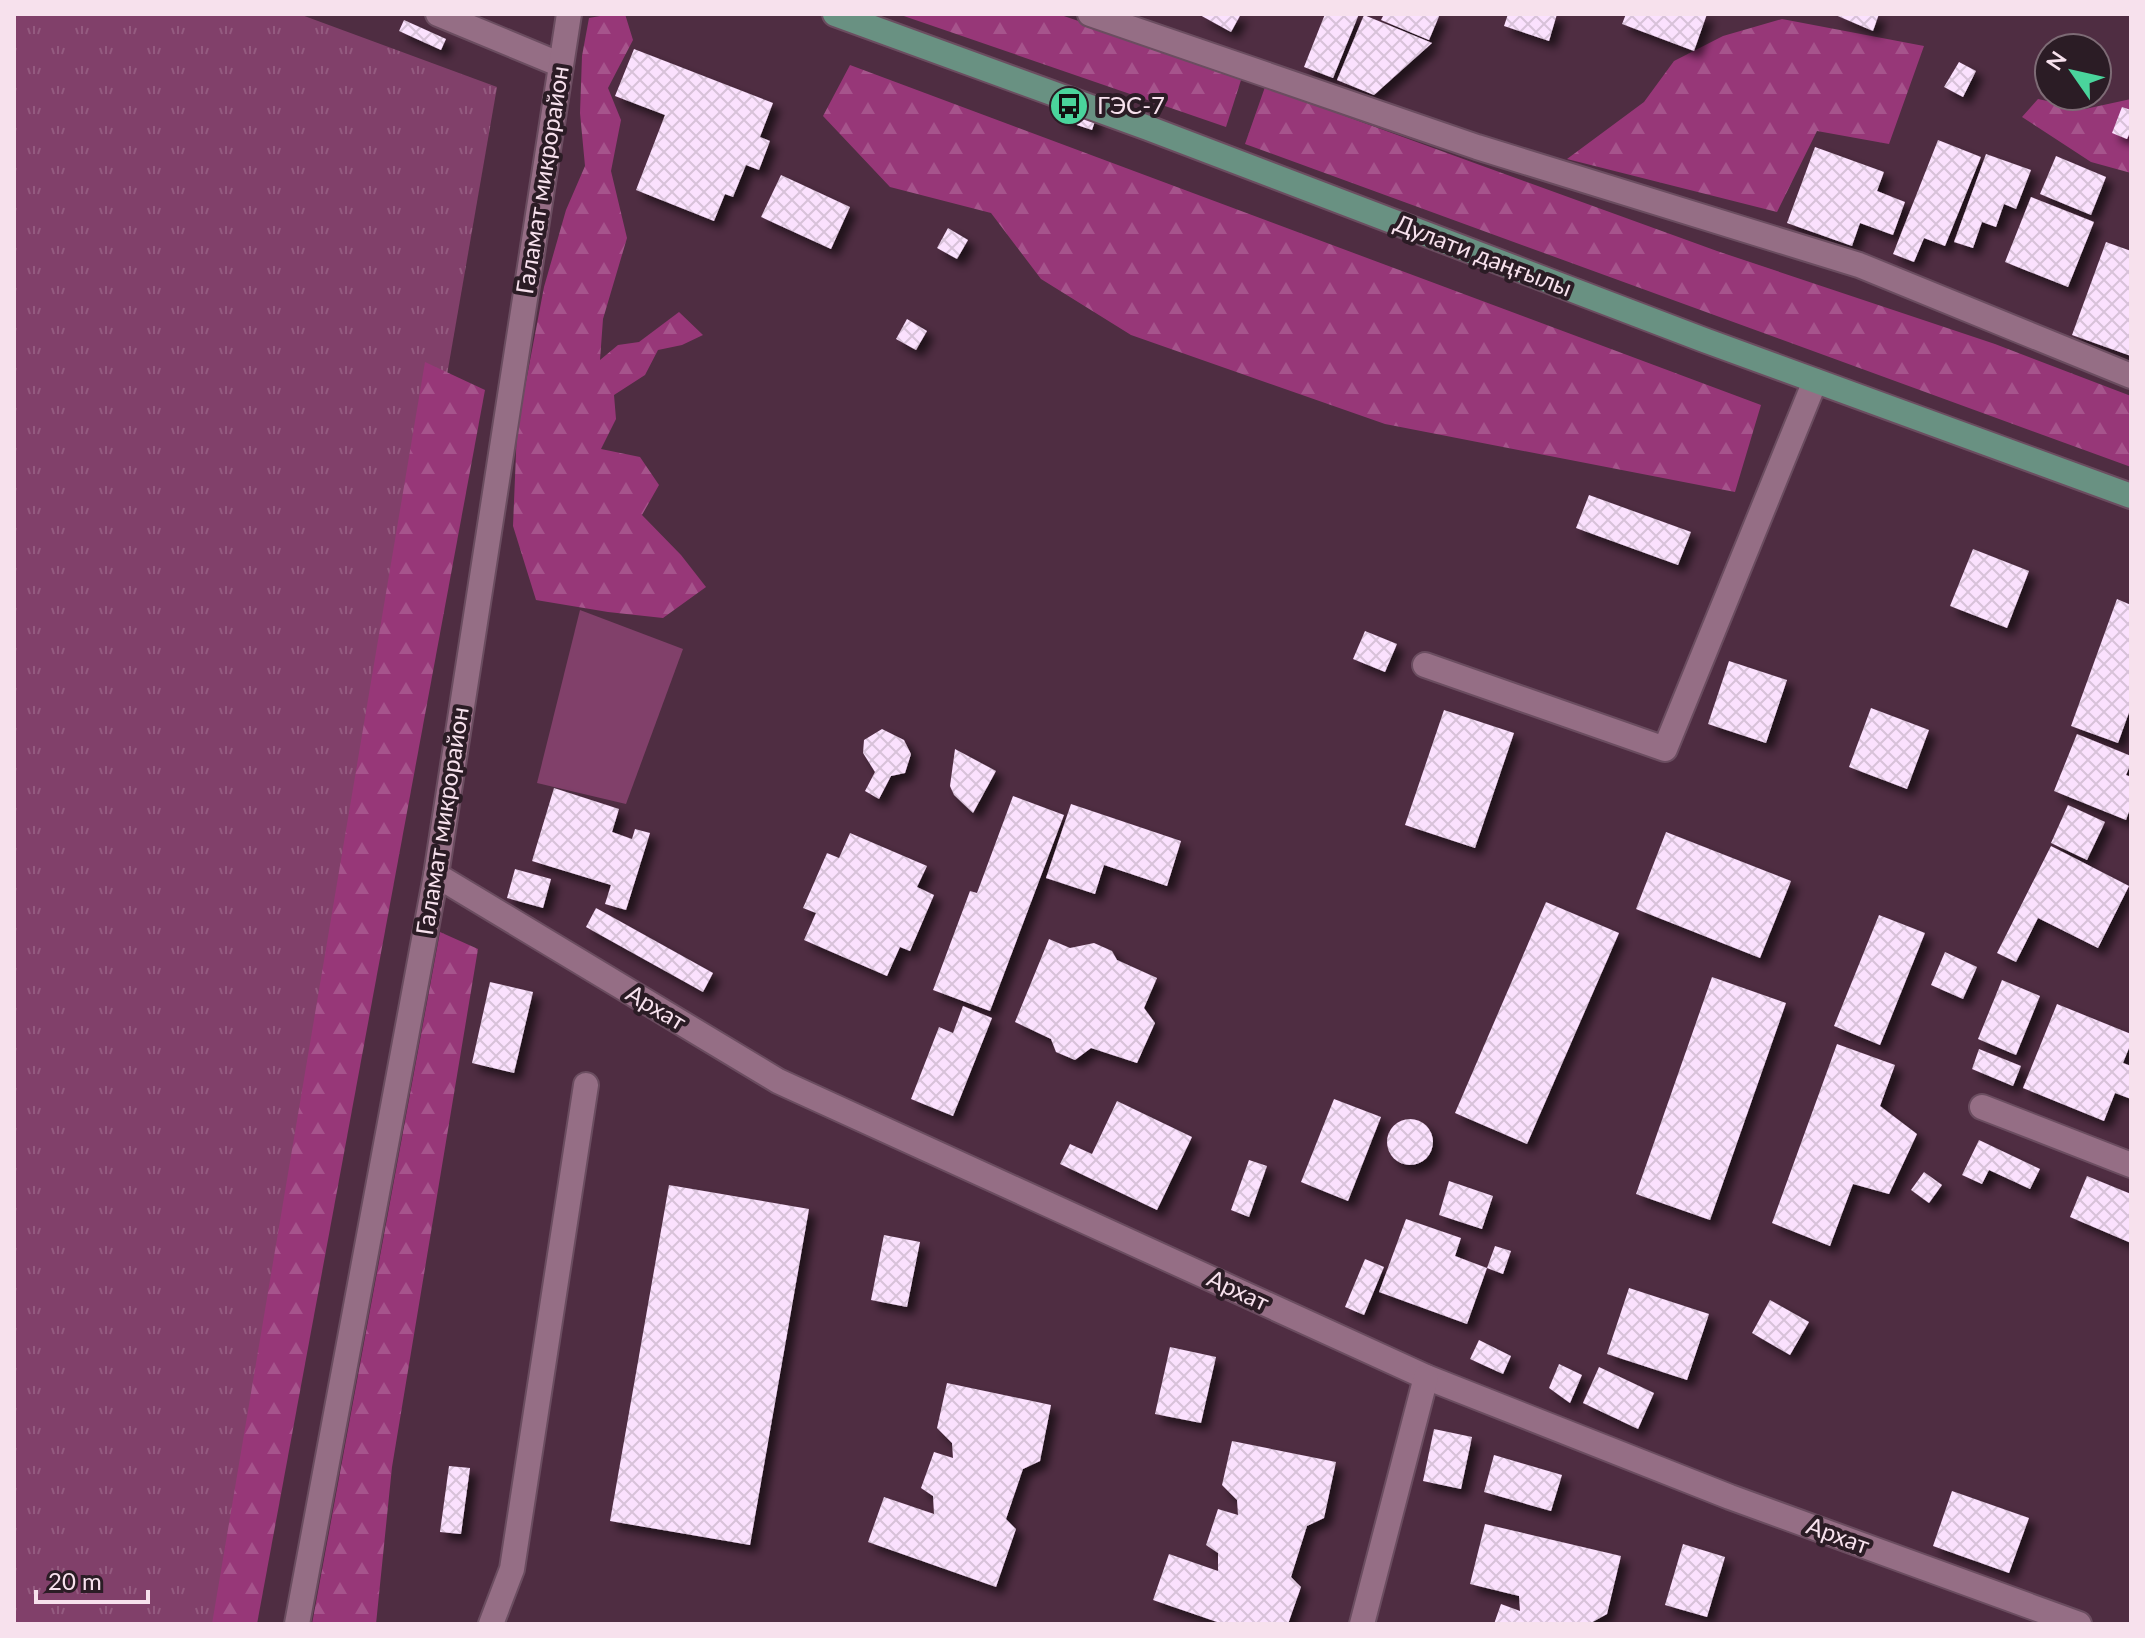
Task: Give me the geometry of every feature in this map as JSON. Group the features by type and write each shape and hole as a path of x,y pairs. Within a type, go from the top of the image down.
{"main road":[{"name":"Дулати даңғылы","path":"835,14 2131,496"}],"street":[{"path":"438,14 561,65"},
{"name":"Галамат микрорайон","path":"297,1624 436,875 569,14"},
{"path":"1090,14 1477,147 1859,265 2131,376"},
{"path":"1425,665 1665,749 1815,381"},
{"name":"Архат","path":"436,875 778,1081 1426,1377 1730,1497 2079,1624"},
{"path":"491,1624 512,1569 586,1085"},
{"path":"1982,1107 2131,1165"},
{"path":"1362,1624 1426,1377"}],"green space":[{"path":"14,14 299,14 497,87 230,1624 14,1624"},
{"path":"625,14 633,40 608,88 621,120 611,171 627,238 603,319 600,360 618,345 639,342 679,312 703,335 682,345 658,350 645,375 614,395 616,419 601,449 640,457 659,485 642,515 681,555 706,587 663,618 536,600 513,526 517,429 544,287 566,210 585,166 580,113 582,56 589,18"},
{"path":"898,14 1058,14 1242,77 1226,127"},
{"path":"1782,19 1924,46 1889,144 1817,131 1777,212 1567,159 1644,102 1674,61 1723,36"},
{"path":"850,65 1761,405 1735,492 1385,424 1131,335 1041,279 991,213 890,187 823,116"},
{"path":"1265,87 1717,251 1995,344 2131,396 2131,467 1245,144"},
{"path":"2131,99 2131,173 2091,162 2022,117 2033,105 2033,112 2113,112 2113,103"},
{"path":"425,362 485,390 257,1624 212,1624"},
{"path":"580,610 683,649 626,804 537,783"},
{"path":"440,932 478,949 392,1467 376,1624 312,1624"}],"building":[{"path":"1198,14 1241,14 1231,32"},
{"path":"1325,14 1359,14 1333,78 1304,67"},
{"path":"1384,14 1440,14 1429,40 1381,20"},
{"path":"1508,14 1557,14 1549,41 1504,26"},
{"path":"1626,14 1707,14 1694,51 1622,24"},
{"path":"1833,14 1879,14 1873,31"},
{"path":"1364,15 1432,43 1374,95 1337,80"},
{"path":"404,20 446,39 441,50 399,31"},
{"path":"634,49 773,103 760,137 770,141 759,170 746,165 733,197 725,194 714,221 636,190 665,115 615,96"},
{"path":"1959,62 1976,71 1963,97 1944,87"},
{"path":"1062,107 1096,118 1092,130 1059,119"},
{"path":"2122,107 2131,110 2131,130 2127,139 2112,133"},
{"path":"1938,140 1981,157 1945,246 1924,238 1914,262 1893,254"},
{"path":"1815,147 1884,172 1877,191 1905,202 1893,235 1860,223 1852,246 1787,223"},
{"path":"1986,154 2031,170 2016,209 2004,204 1996,227 1982,222 1973,248 1954,242"},
{"path":"2056,156 2106,177 2091,215 2040,194"},
{"path":"781,175 850,207 831,249 761,217"},
{"path":"2031,197 2094,222 2068,287 2005,262"},
{"path":"948,228 968,240 957,259 937,248"},
{"path":"2106,242 2131,251 2131,356 2072,335"},
{"path":"907,319 927,331 916,350 896,339"},
{"path":"1589,495 1691,532 1678,565 1576,528"},
{"path":"1973,549 2029,571 2007,628 1950,606"},
{"path":"2117,599 2131,605 2131,707 2118,743 2071,726"},
{"path":"1365,631 1397,644 1385,672 1353,659"},
{"path":"1729,661 1787,680 1766,743 1708,724"},
{"path":"1871,708 1929,730 1907,789 1849,767"},
{"path":"1444,710 1514,733 1475,848 1405,825"},
{"path":"882,729 904,740 911,754 905,773 891,776 879,799 865,791 875,772 863,753 864,740"},
{"path":"2077,734 2131,756 2126,775 2131,777 2131,806 2126,820 2054,791"},
{"path":"955,749 996,771 973,813 954,795 950,786"},
{"path":"554,788 619,809 612,832 632,839 635,829 650,833 626,910 605,904 611,885 532,861"},
{"path":"1013,796 1064,815 990,1011 933,990 970,891 977,893"},
{"path":"1071,804 1181,841 1167,886 1104,865 1095,894 1046,878"},
{"path":"2068,805 2105,822 2087,860 2051,843"},
{"path":"1666,832 1791,881 1760,958 1636,909"},
{"path":"850,833 927,866 917,887 934,895 910,951 900,947 887,976 804,940 816,913 803,908 827,853 839,858"},
{"path":"2051,846 2129,886 2098,948 2038,918 2016,962 1997,953"},
{"path":"515,869 551,879 543,908 507,898"},
{"path":"1546,902 1619,933 1527,1144 1455,1113"},
{"path":"596,908 713,973 703,992 586,927"},
{"path":"1879,915 1925,933 1880,1045 1834,1026"},
{"path":"1049,939 1070,948 1094,943 1112,951 1117,960 1157,978 1144,1008 1155,1023 1137,1063 1091,1048 1075,1060 1056,1052 1051,1039 1015,1022"},
{"path":"1945,952 1977,967 1963,999 1931,985"},
{"path":"1712,977 1786,1003 1710,1220 1636,1194"},
{"path":"2002,980 2040,996 2016,1055 1978,1039"},
{"path":"490,982 533,992 514,1073 472,1063"},
{"path":"2057,1004 2131,1034 2123,1063 2131,1066 2131,1099 2115,1093 2104,1121 2023,1088"},
{"path":"963,1006 992,1018 953,1116 911,1099 939,1027 953,1033"},
{"path":"1837,1044 1895,1065 1880,1106 1917,1134 1889,1194 1853,1184 1830,1246 1772,1223"},
{"path":"1979,1049 2021,1066 2013,1086 1972,1069"},
{"path":"1334,1099 1381,1117 1348,1201 1301,1182"},
{"path":"1117,1101 1192,1137 1157,1210 1060,1164 1070,1144 1092,1154"},
{"path":"1410,1119 1426,1126 1433,1142 1426,1158 1410,1165 1394,1158 1387,1142 1394,1126"},
{"path":"1979,1140 2040,1169 2030,1189 1989,1170 1982,1184 1962,1175"},
{"path":"1249,1160 1267,1166 1249,1217 1231,1210"},
{"path":"1924,1172 1942,1185 1929,1203 1911,1190"},
{"path":"2087,1176 2131,1194 2131,1243 2070,1217"},
{"path":"1449,1181 1493,1196 1482,1229 1439,1215"},
{"path":"669,1185 809,1209 750,1545 610,1521"},
{"path":"1406,1219 1461,1238 1455,1256 1487,1268 1467,1324 1379,1292"},
{"path":"884,1235 920,1242 907,1307 871,1300"},
{"path":"1495,1246 1511,1251 1503,1274 1487,1268"},
{"path":"1365,1259 1384,1267 1364,1315 1345,1307"},
{"path":"1629,1288 1709,1314 1687,1380 1607,1354"},
{"path":"1770,1300 1809,1322 1790,1355 1752,1333"},
{"path":"1479,1340 1511,1356 1503,1374 1470,1359"},
{"path":"1170,1347 1216,1357 1201,1423 1155,1414"},
{"path":"1559,1364 1582,1375 1570,1403 1549,1388"},
{"path":"1599,1367 1654,1393 1638,1429 1583,1403"},
{"path":"947,1383 1051,1405 1040,1461 1023,1469 1006,1519 1016,1529 996,1587 868,1542 884,1497 934,1514 933,1496 921,1488 934,1452 953,1458 952,1443 937,1428"},
{"path":"1434,1429 1472,1437 1461,1489 1423,1481"},
{"path":"1232,1441 1336,1462 1324,1518 1307,1526 1291,1577 1301,1587 1288,1624 1223,1624 1153,1600 1169,1554 1218,1571 1218,1553 1206,1545 1218,1509 1238,1515 1237,1500 1222,1485"},
{"path":"1494,1455 1562,1475 1551,1511 1484,1492"},
{"path":"449,1466 470,1468 461,1534 440,1532"},
{"path":"1952,1491 2029,1518 2009,1573 1933,1546"},
{"path":"1485,1524 1621,1556 1607,1614 1589,1624 1494,1624 1501,1604 1520,1611 1519,1596 1470,1584"},
{"path":"1683,1544 1725,1557 1707,1617 1665,1605"}],"place":[{"name":"ГЭС-7","path":"1069,106"}]}
